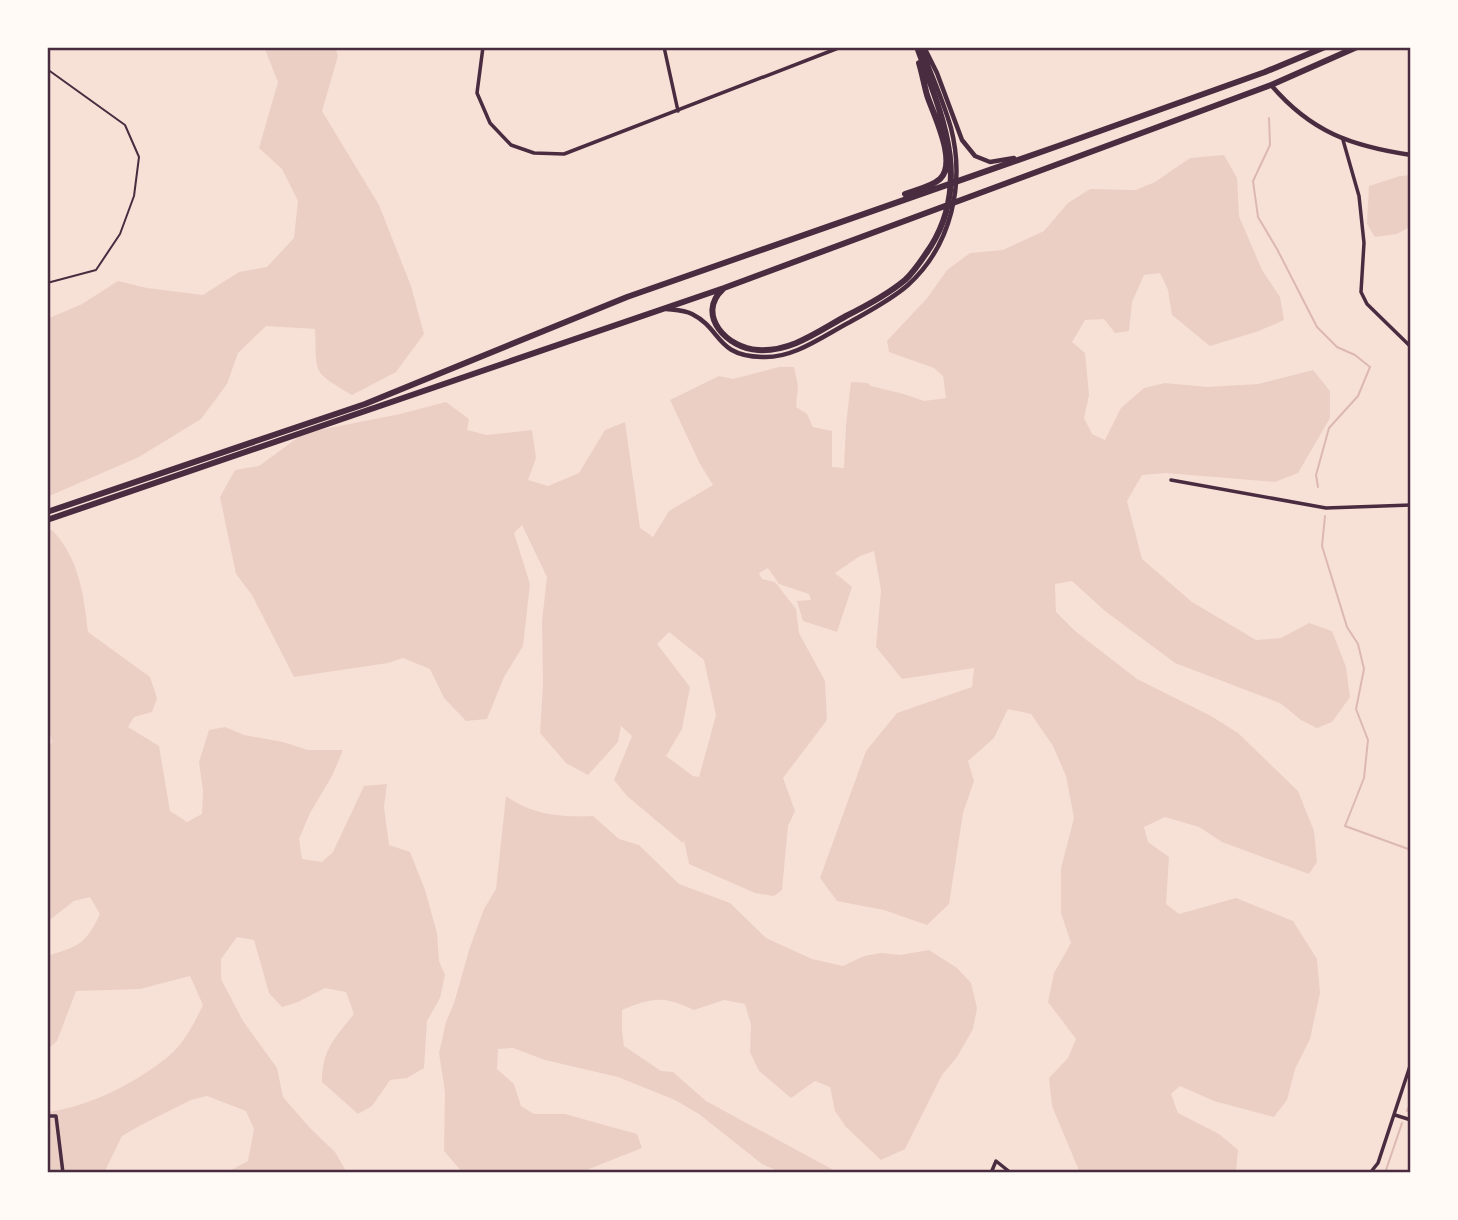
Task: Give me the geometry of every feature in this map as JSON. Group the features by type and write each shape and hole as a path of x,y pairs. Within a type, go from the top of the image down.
{"highway":[{"path":"851,217 943,177 946,165 944,142 927,96 919,47"},
{"path":"724,288 716,296 713,306 715,324 724,337 751,350 774,351 801,341 875,301 906,279 922,260 944,229 954,160 919,47"},
{"path":"47,512 365,404 627,297 1265,72 1325,47"},
{"path":"47,520 724,288 1271,85 1357,47"},
{"path":"1265,72 1271,85"}],"street":[{"path":"483,47 477,93 490,123 511,145 534,153 564,154 841,47"},
{"path":"664,47 678,111"},
{"path":"919,47 937,73 962,140 975,156 990,162 1007,160 1058,146"},
{"path":"1271,85 1289,107 1343,140 1411,155"},
{"path":"1343,140 1359,196 1364,243 1361,292 1367,304 1411,347"},
{"path":"662,309 694,314 732,351 747,356 774,358 810,344 898,293 919,273 935,252 944,229"},
{"path":"1171,480 1326,508 1411,505"},
{"path":"1370,1173 1378,1163 1411,1063"},
{"path":"1395,1115 1411,1120"},
{"path":"47,1116 56,1116 63,1173"},
{"path":"991,1173 996,1161 1011,1173"}],"lane":[{"path":"47,69 125,125 139,157 134,196 120,234 96,270 47,283"}],"shaded area":[{"path":"264,47 335,47 338,56 322,111 379,205 411,286 424,334 396,372 352,395 329,381 319,370 315,329 266,326 238,353 227,384 201,419 139,457 47,497 47,319 82,304 118,281 147,288 203,295 239,272 267,267 294,238 298,201 282,169 259,148 278,82"},
{"path":"1224,155 1237,178 1239,216 1262,270 1280,297 1284,320 1210,346 1172,315 1168,290 1160,273 1144,275 1132,302 1129,331 1115,333 1104,319 1085,320 1072,342 1085,353 1089,395 1084,418 1092,434 1105,440 1121,408 1144,388 1165,383 1207,387 1258,384 1313,370 1330,391 1330,418 1298,473 1275,482 1166,473 1142,475 1127,501 1142,559 1192,602 1256,640 1281,638 1309,623 1332,631 1346,667 1350,697 1332,722 1317,728 1301,720 1280,703 1175,663 1105,611 1072,581 1055,584 1056,612 1075,631 1137,679 1211,716 1238,733 1298,791 1314,831 1317,862 1309,874 1222,842 1199,827 1165,817 1144,827 1148,842 1169,857 1166,904 1179,914 1236,898 1293,921 1317,959 1320,993 1310,1039 1295,1069 1287,1100 1274,1117 1214,1101 1180,1086 1171,1094 1178,1113 1219,1134 1238,1150 1236,1173 1080,1173 1052,1106 1049,1078 1068,1058 1076,1039 1048,1002 1054,973 1071,943 1061,913 1061,868 1074,818 1066,776 1053,746 1031,714 1008,709 994,738 968,761 974,781 963,813 949,904 927,925 884,910 837,901 820,878 866,751 897,713 972,687 974,668 902,679 876,647 881,590 874,551 860,556 835,573 852,587 837,632 803,621 797,601 811,600 809,594 779,584 768,568 759,573 762,579 775,582 796,609 799,633 825,681 827,720 783,778 795,811 788,826 782,890 774,896 755,893 689,864 684,840 683,843 627,796 614,780 632,736 621,726 618,742 588,775 566,763 540,733 543,683 542,621 547,577 522,525 514,533 530,584 523,646 504,677 487,719 466,721 444,698 430,669 403,658 388,663 294,677 252,595 236,574 220,497 235,470 259,466 304,433 446,402 469,419 467,430 487,435 532,430 536,458 528,480 548,486 579,473 605,430 625,422 640,528 653,537 669,511 713,485 700,464 670,400 719,376 733,379 779,367 794,367 798,386 796,407 807,414 813,427 832,431 832,467 844,468 851,382 868,383 924,401 946,398 943,376 934,368 889,352 887,341 928,297 947,270 970,253 1003,250 1044,231 1068,203 1090,189 1136,190 1155,182 1190,158","holes":["669,632 704,660 716,715 699,777 693,776 666,756 682,729 690,687 657,644"]},
{"path":"1411,175 1411,226 1397,234 1375,237 1367,224 1369,186"},
{"path":"52,530 68,553 79,578 88,632 150,677 157,698 152,712 134,717 128,727 159,746 170,811 187,822 202,814 203,791 199,762 209,730 225,727 244,735 308,750 343,750 299,839 302,859 322,862 333,852 364,786 387,784 384,807 389,845 410,852 425,890 437,933 439,961 445,975 440,998 427,1021 424,1068 407,1078 390,1080 372,1106 358,1114 322,1082 327,1052 354,1014 346,992 325,988 282,1007 269,993 254,940 237,937 221,959 221,979 243,1021 277,1068 283,1097 335,1152 347,1173 221,1173 248,1161 254,1129 246,1111 207,1096 191,1100 122,1136 104,1173 47,1173 47,1112 96,1099 143,1075 180,1044 203,1005 190,976 140,989 76,991 57,1041 47,1050 47,956 80,943 100,914 90,897 74,901 47,922 47,744 52,743 47,719 47,531"},
{"path":"506,796 526,807 548,814 593,816 619,839 639,845 679,884 730,903 766,938 812,959 843,966 864,956 881,953 900,955 929,950 957,968 971,983 977,1008 973,1029 957,1057 942,1075 905,1149 881,1160 846,1127 835,1111 830,1087 815,1081 791,1098 759,1071 750,1052 751,1025 745,1004 724,1000 694,1010 674,1002 659,1000 622,1010 624,1046 661,1071 673,1072 706,1101 839,1173 782,1173 762,1164 699,1114 675,1100 618,1077 545,1060 513,1048 498,1049 497,1069 514,1084 521,1106 534,1114 565,1114 637,1134 642,1148 589,1169 589,1173 463,1173 444,1151 445,1092 439,1053 470,947 484,909 496,889"}],"waterway":[{"path":"1269,118 1270,145 1253,181 1258,217 1317,327 1337,347 1355,355 1370,367 1358,396 1329,428 1316,475 1318,487"},
{"path":"1325,516 1322,546 1347,627 1358,644 1364,669 1356,709 1368,740 1364,778 1345,826 1411,850"},
{"path":"1407,1111 1411,1102"},
{"path":"1385,1173 1402,1123"}]}
